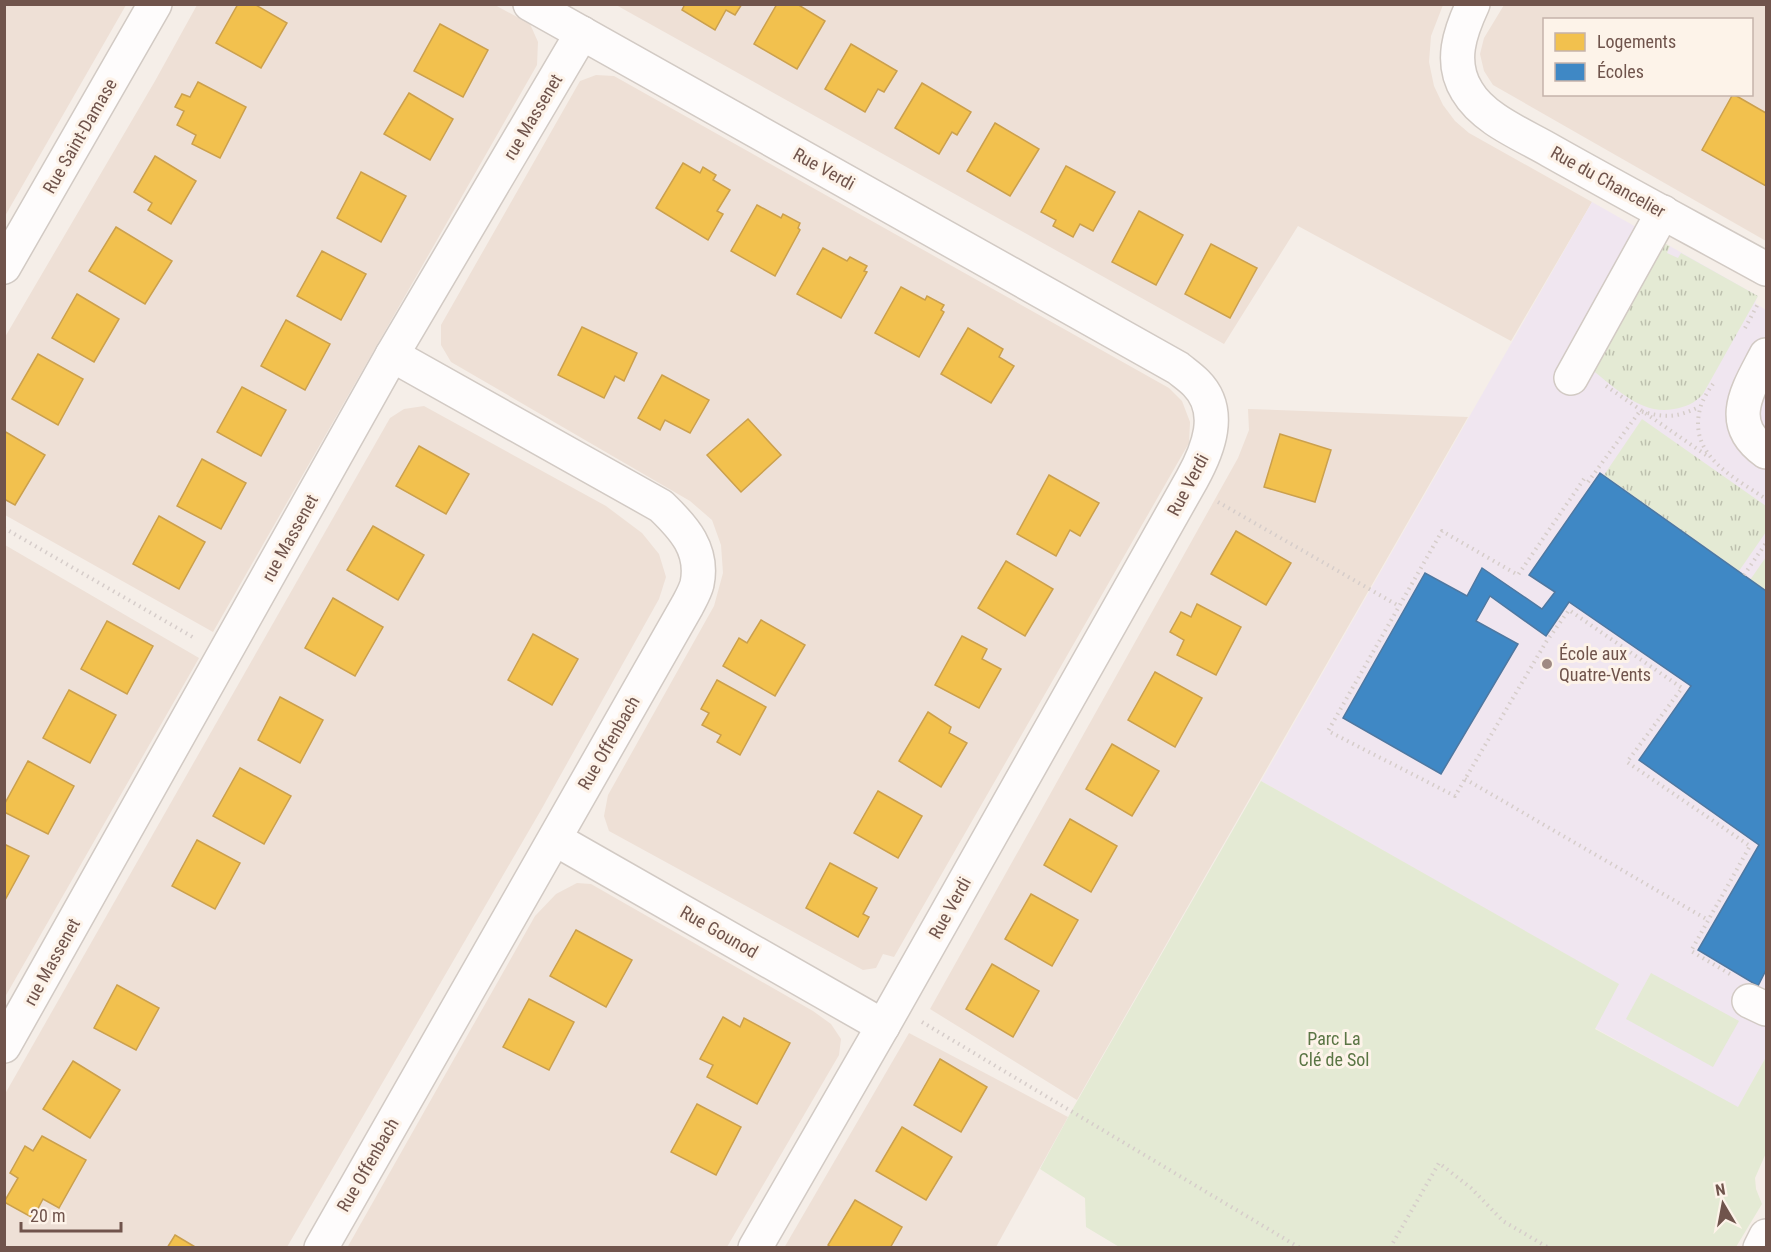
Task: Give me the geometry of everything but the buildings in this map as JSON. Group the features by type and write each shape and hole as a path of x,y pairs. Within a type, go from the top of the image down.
{"street":[{"name":"Rue Saint-Damase","path":"4,267 155,4"},
{"name":"Rue Verdi","path":"530,4 1178,368 1197,384 1207,401 1211,421 1210,440 1205,456 755,1248"},
{"name":"Rue du Chancelier","path":"1473,4 1458,41 1457,57 1461,80 1477,104 1492,116 1767,269"},
{"name":"rue Massenet","path":"4,1046 392,355 582,33"},
{"path":"1585,380 1663,212"},
{"name":"Rue Offenbach","path":"321,1248 697,585 698,563 693,546 682,525 661,506 392,355"},
{"path":"1767,355 1748,392 1742,415 1749,437 1767,452"},
{"name":"Rue Gounod","path":"555,839 883,1026"},
{"path":"1760,1248 1767,1236"}],"path":[{"path":"1585,380 1641,411 1709,457"},
{"path":"1641,411 1670,417 1682,415 1700,407"},
{"path":"1641,411 1586,480 1518,575 1442,531 1328,731 1455,796 1546,642 1569,610 1682,688 1627,762 1750,846 1691,951 1752,996"},
{"path":"1210,497 1399,606"},
{"path":"4,528 206,645"},
{"path":"1744,575 1767,543"},
{"path":"1465,779 1708,920"},
{"path":"919,1020 1300,1248"},
{"path":"1390,1248 1439,1163 1471,1188 1503,1221 1549,1248"}],"shaded area":[{"path":"4,5 126,5 5,216"},
{"path":"197,5 495,5 530,24 538,42 537,65 213,632 5,515 5,337"},
{"path":"616,5 1443,5 1431,36 1429,62 1434,86 1443,105 1455,121 1469,133 1592,202 1511,341 1298,226 1224,344"},
{"path":"1504,5 1766,5 1766,241 1493,85 1484,71 1480,54 1484,38"},
{"path":"596,75 614,76 1169,388 1182,401 1190,422 1189,443 894,957 883,954 876,968 863,970 609,831 604,816 608,795 714,606 723,573 721,545 712,520 690,501 451,362 441,345 441,325 580,81"},
{"name":"École aux Quatre-Vents","path":"1592,202 1758,296 1755,303 1766,310 1766,1057 1738,1108 1595,1028 1618,984 1261,781"},
{"path":"424,406 606,506 642,533 659,554 666,577 659,599 541,810 287,1247 8,1248 5,1246 5,1094 390,418 404,409"},
{"path":"1248,409 1468,417 1077,1100 930,1009 1238,458 1249,430"},
{"path":"5,545 199,658 5,997"},
{"path":"577,883 591,884 813,1011 831,1024 841,1039 839,1055 727,1247 347,1248 535,916 556,894"},
{"path":"909,1033 1068,1117 996,1247 784,1248"}],"green space":[{"path":"1662,242 1670,246 1667,253 1678,258 1681,253 1758,296 1703,394 1686,406 1662,410 1630,399 1592,370"},
{"path":"1642,419 1766,506 1766,532 1739,571 1604,475"},
{"path":"1766,557 1766,591 1750,580"},
{"name":"Parc La Clé de Sol","path":"1261,781 1619,984 1595,1029 1738,1107 1766,1057 1766,1153 1755,1178 1756,1189 1762,1204 1736,1247 1121,1248 1086,1227 1085,1198 1040,1169"},
{"path":"1651,973 1739,1021 1713,1067 1626,1019"}],"place":[{"name":"École aux Quatre-Vents","path":"1547,664"}]}
